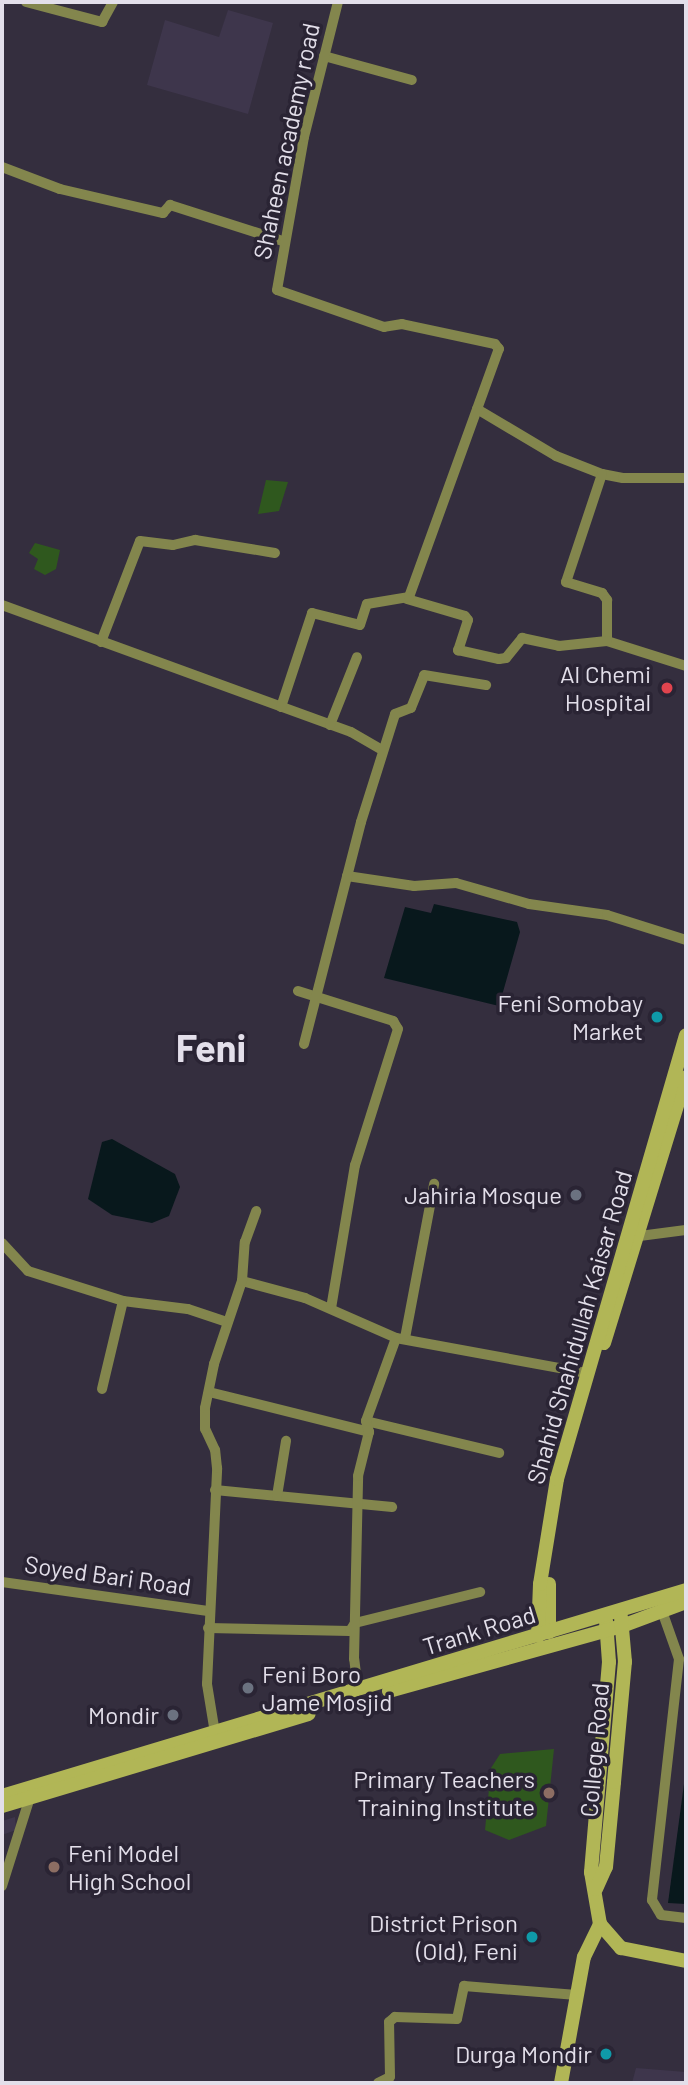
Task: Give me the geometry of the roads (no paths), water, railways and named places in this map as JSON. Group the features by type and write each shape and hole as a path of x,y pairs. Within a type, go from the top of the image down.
{"main road":[{"name":"Shahid Shahidullah Kaisar Road","path":"544,1634 566,1481 686,1035"},
{"name":"Shahid Shahidullah Kaisar Road","path":"544,1634 540,1584 555,1491 586,1373 686,1077"},
{"name":"Trank Road","path":"2,1796 32,1791 606,1624 686,1590"},
{"name":"Trank Road","path":"621,1619 662,1611 686,1602"},
{"name":"College Road","path":"596,1889 606,1867 625,1662 621,1619"},
{"name":"Trank Road","path":"2,1806 32,1791 215,1733 544,1634 606,1624"},
{"name":"College Road","path":"600,1924 591,1872 609,1662 606,1624"},
{"path":"561,2083 584,1957 600,1924 621,1948 686,1961"}],"street":[{"path":"26,2 102,22 113,2"},
{"name":"Shaheen academy road","path":"338,2 284,241 277,285 281,292 384,327 402,324 497,346 477,409 407,599"},
{"path":"324,56 412,80"},
{"path":"2,167 60,189 163,213 170,205 284,241"},
{"path":"477,409 556,456 602,474 623,478 686,478"},
{"path":"602,474 566,582 602,593 607,600 607,641"},
{"path":"101,642 140,541 173,545 194,540 275,553"},
{"path":"281,707 312,613 360,625 367,604 407,599 465,616 468,620 458,650 499,659 506,658 522,638 559,646 607,641 686,666"},
{"path":"2,605 330,724 381,749"},
{"path":"330,724 357,657"},
{"path":"304,1044 381,749 395,714 411,708 424,675 486,685"},
{"path":"346,876 414,886 456,883 529,904 607,915 686,940"},
{"path":"298,991 393,1021 398,1029 355,1165 331,1308"},
{"path":"358,1690 355,1623 357,1503 368,1427 400,1338 433,1184"},
{"path":"215,1733 206,1684 215,1450 205,1429 209,1392 227,1322 242,1281 245,1242 256,1211"},
{"path":"632,1237 686,1230"},
{"path":"3,1252 28,1271 123,1301 188,1309 227,1322"},
{"path":"242,1281 331,1308 400,1338 586,1373"},
{"path":"102,1389 123,1301"},
{"path":"209,1392 499,1452"},
{"path":"276,1496 286,1441"},
{"path":"215,1490 392,1507"},
{"name":"Soyed Bari Road","path":"2,1582 208,1611"},
{"path":"208,1628 350,1631 355,1623 480,1591"},
{"path":"662,1611 679,1659 652,1900 661,1915 686,1918"},
{"path":"2,1886 32,1791"},
{"path":"378,2083 390,2077 389,2022 395,2017 457,2019 464,1986 577,1994"}],"place":[{"name":"Al Chemi Hospital","path":"667,688"},
{"name":"Feni Somobay Market","path":"657,1017"},
{"name":"Jahiria Mosque","path":"576,1195"},
{"name":"Feni Boro Jame Mosjid","path":"248,1688"},
{"name":"Mondir","path":"173,1715"},
{"name":"Primary Teachers Training Institute","path":"549,1793"},
{"name":"Feni Model High School","path":"54,1867"},
{"name":"District Prison (Old), Feni","path":"532,1937"},
{"name":"Durga Mondir","path":"606,2054"}],"district":[{"name":"Feni","path":"211,1048"}]}
